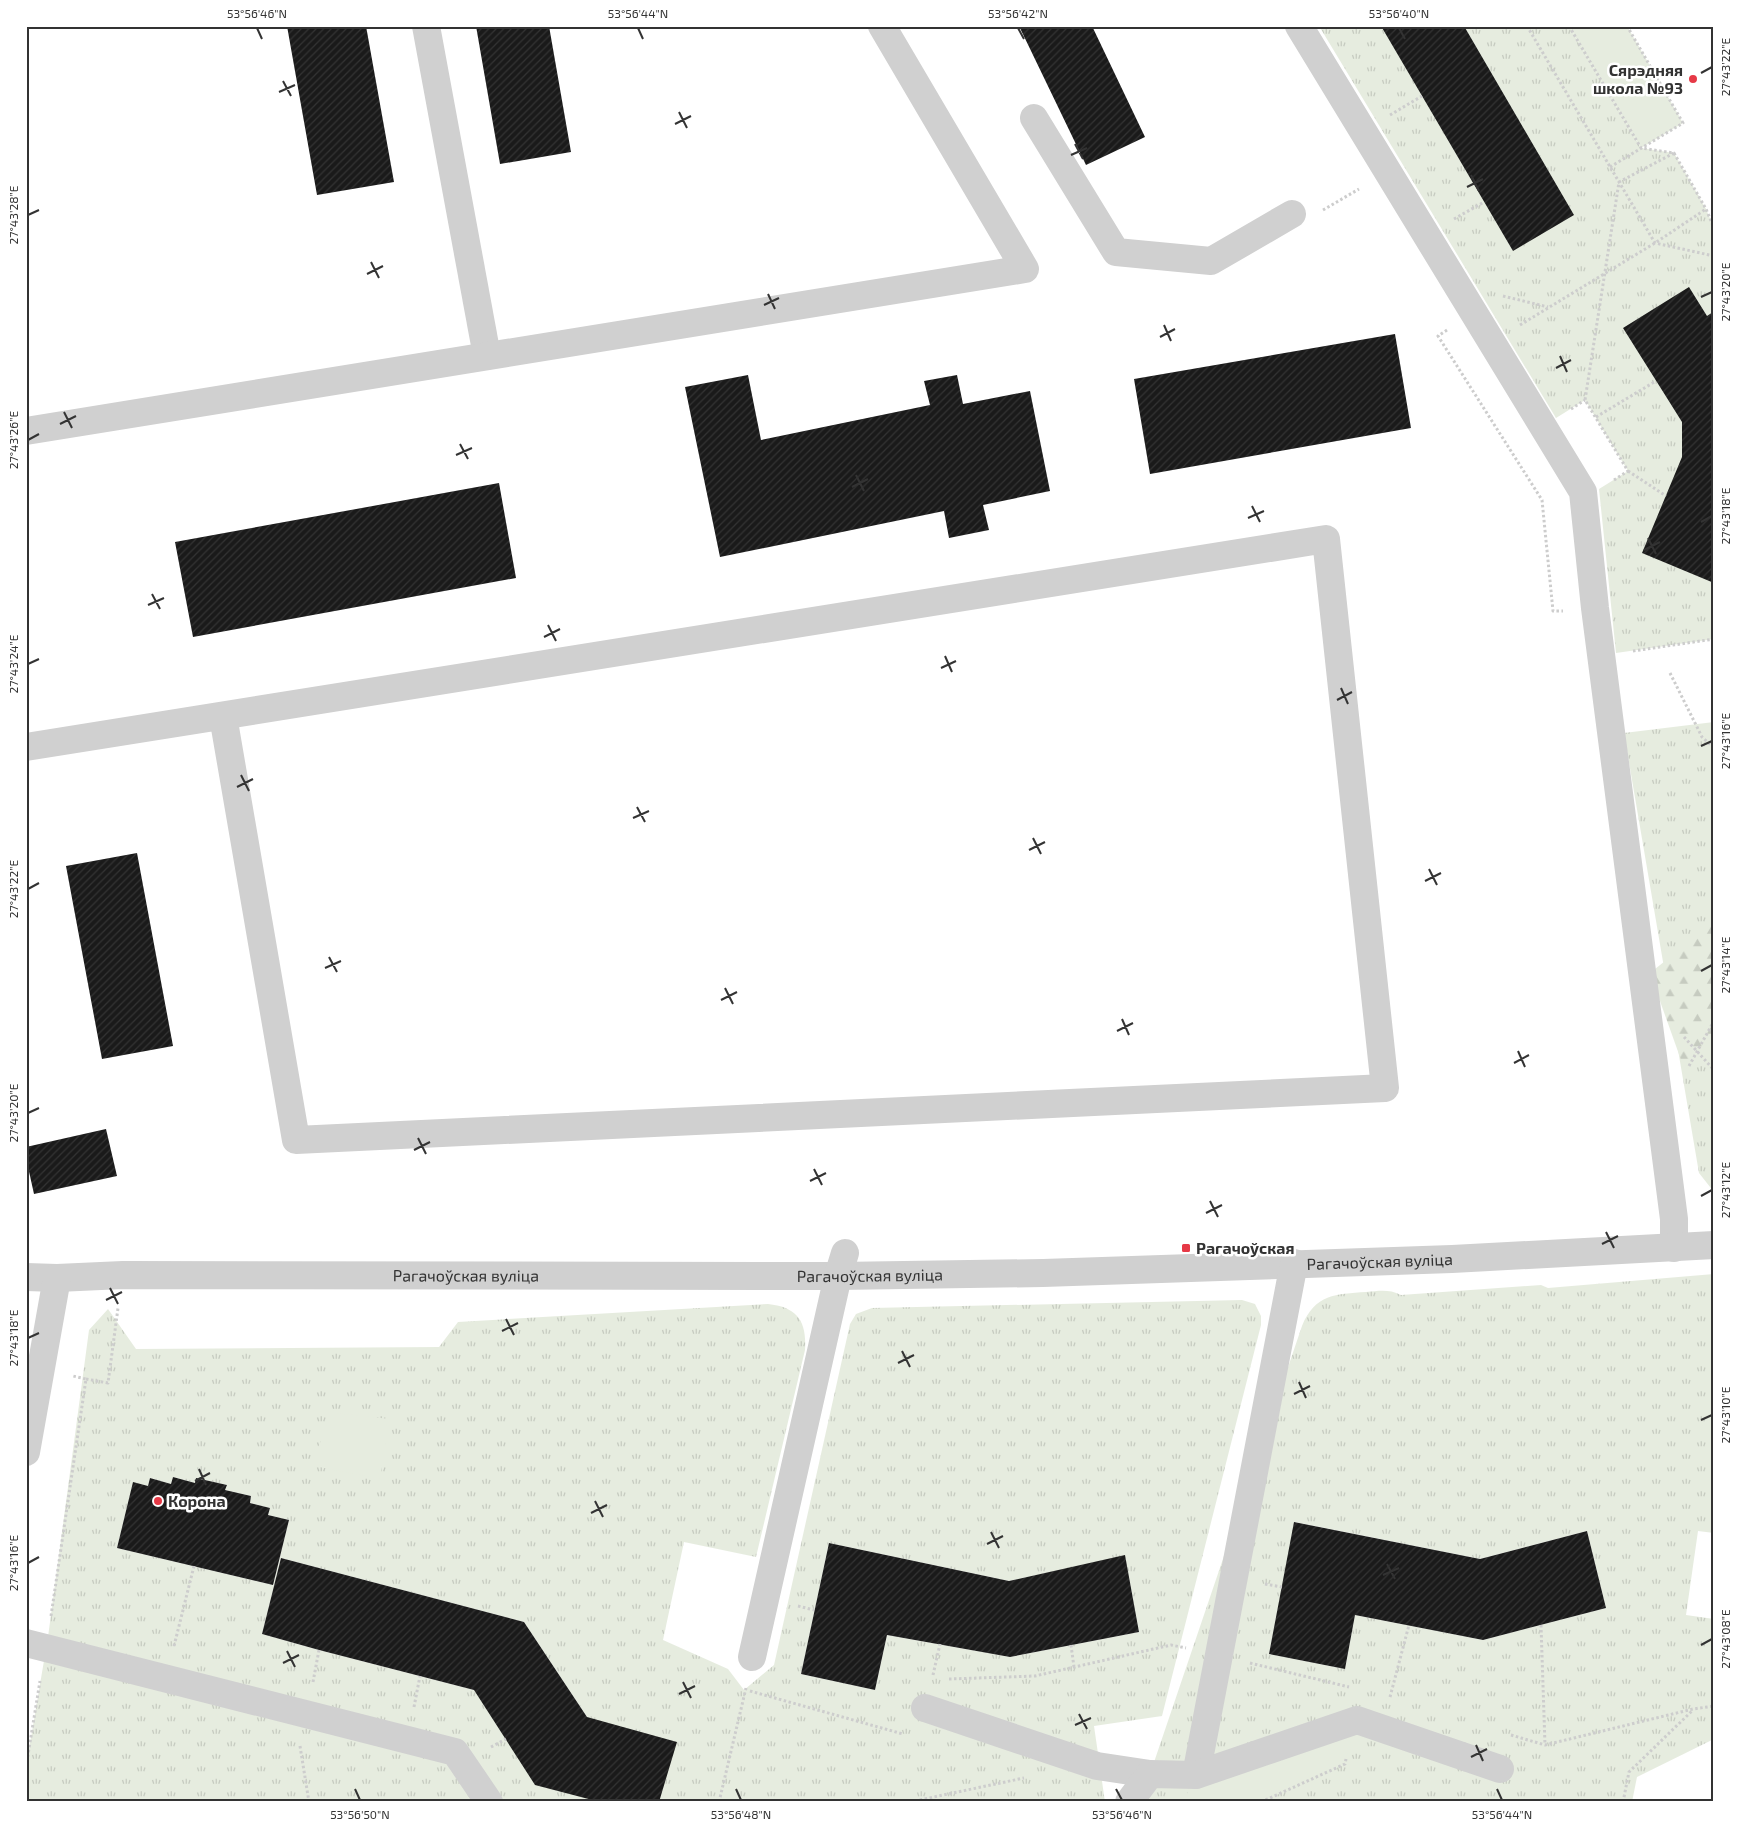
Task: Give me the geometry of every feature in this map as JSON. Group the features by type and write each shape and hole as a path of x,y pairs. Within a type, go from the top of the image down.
{"street":[{"path":"426,26 487,356"},
{"path":"26,431 1025,269 882,26"},
{"path":"1299,26 1584,492 1595,608 1674,1220 1674,1248"},
{"path":"1034,118 1116,252 1211,261 1292,214"},
{"path":"26,747 1326,539 1386,1088 296,1140 223,716"},
{"name":"Рагачоўская вуліца","path":"26,1276 57,1278 123,1275 842,1264 1186,1269 1294,1263 1452,1259 1714,1245"},
{"path":"1196,1775 1294,1263"},
{"path":"752,1657 842,1264"},
{"path":"26,1452 57,1278"},
{"path":"36,1645 455,1752 489,1802"},
{"path":"925,1708 1097,1766 1150,1774 1196,1775 1357,1720 1500,1769"},
{"path":"1129,1802 1150,1774"}],"path":[{"path":"1527,26 1655,243 1714,256"},
{"path":"1569,26 1641,148"},
{"path":"1610,167 1683,123 1627,26"},
{"path":"1385,118 1422,96"},
{"path":"1641,148 1674,153"},
{"path":"1618,182 1674,153"},
{"path":"1674,153 1706,209 1714,228"},
{"path":"1585,400 1618,182"},
{"path":"1292,214 1298,225 1367,184"},
{"path":"1448,223 1484,202"},
{"path":"1492,342 1655,243 1706,209"},
{"path":"1496,295 1548,308"},
{"path":"1453,326 1438,336 1542,500 1554,612 1572,610"},
{"path":"1596,417 1656,381"},
{"path":"1628,472 1666,496"},
{"path":"1670,672 1702,737 1714,748"},
{"path":"1688,1068 1714,1021"},
{"path":"41,1368 108,1383 123,1275"},
{"path":"26,1767 36,1645 86,1378"},
{"path":"173,1650 194,1566"},
{"path":"1390,1698 1409,1625"},
{"path":"1541,1625 1545,1746 1714,1706"},
{"path":"744,1690 917,1738 940,1644"},
{"path":"1071,1645 1074,1667"},
{"path":"932,1680 1035,1676 1171,1645 1219,1656"},
{"path":"312,1686 319,1650"},
{"path":"413,1712 420,1676"},
{"path":"1622,1802 1629,1772 1693,1710"},
{"path":"295,1711 309,1802"},
{"path":"1261,1802 1345,1764"},
{"path":"910,1802 1033,1776"}],"green space":[{"path":"1319,26 1569,26 1641,148 1674,153 1706,209 1714,228 1714,639 1616,653 1599,489 1628,471 1585,400 1556,418"},
{"path":"1569,26 1627,26 1683,123 1641,148"},
{"path":"1714,722 1714,1192 1699,1173 1624,733"},
{"path":"1714,922 1714,1044 1686,1074 1650,973"},
{"path":"1714,1274 1714,1533 1698,1531 1686,1615 1714,1619 1714,1739 1637,1777 1632,1802 1129,1802 1150,1774 1302,1326 1313,1307 1336,1295 1355,1293 1384,1291 1401,1295 1541,1285 1548,1288","holes":["1295,1522 1480,1559 1587,1531 1606,1608 1483,1640 1355,1615 1345,1669 1269,1654"]},
{"path":"1242,1300 1255,1304 1261,1316 1261,1325 1162,1716 1094,1726 1105,1802 659,1802 587,1717 524,1622 281,1558 262,1634 474,1690 600,1802 26,1802 26,1767 48,1637 89,1330 108,1309 136,1349 439,1347 458,1322 768,1304 786,1308 793,1312 802,1323 805,1350 756,1557 684,1542 663,1640 728,1669 744,1690 774,1665 850,1324 856,1314 872,1308","holes":["173,1477 195,1483 196,1478 227,1485 225,1490 251,1496 250,1503 270,1508 268,1515 289,1520 273,1585 117,1548 133,1483 148,1486 150,1478 171,1484","829,1543 1009,1581 1125,1556 1139,1632 1010,1657 887,1635 875,1690 801,1674"]},
{"path":"335,1413 390,1419 380,1479 309,1465"},
{"path":"1357,1720 1345,1764 1261,1802 1183,1802 1196,1775"}],"building":[{"path":"287,26 366,26 394,182 317,195"},
{"path":"476,26 549,26 571,152 500,164"},
{"path":"1019,26 1092,26 1145,137 1086,165"},
{"path":"1381,26 1464,26 1574,215 1513,251"},
{"path":"1689,287 1707,316 1713,312 1714,314 1714,583 1642,553 1682,457 1682,422 1623,328"},
{"path":"1395,334 1411,428 1150,474 1134,379"},
{"path":"748,375 761,440 930,405 924,381 957,375 963,404 1030,391 1050,491 983,505 989,530 949,538 944,511 720,557 685,387"},
{"path":"499,483 516,578 193,637 175,542"},
{"path":"137,853 173,1046 102,1059 66,866"},
{"path":"106,1129 117,1176 34,1194 26,1158 26,1147"},
{"path":"173,1477 195,1483 196,1478 227,1485 225,1490 251,1496 250,1503 270,1508 268,1515 289,1520 273,1585 117,1548 133,1482 148,1486 150,1478 171,1484"},
{"path":"1294,1522 1480,1559 1587,1531 1606,1608 1483,1640 1355,1615 1345,1669 1269,1654"},
{"path":"829,1543 1009,1581 1125,1555 1139,1632 1010,1657 887,1635 875,1690 801,1674"},
{"path":"281,1558 524,1622 587,1717 677,1742 659,1802 600,1802 535,1785 474,1690 262,1634"}],"place":[{"name":"Сярэдняя школа №93","path":"1693,79"},
{"name":"Рагачоўская","path":"1186,1248"},
{"name":"Корона","path":"158,1501"}]}
